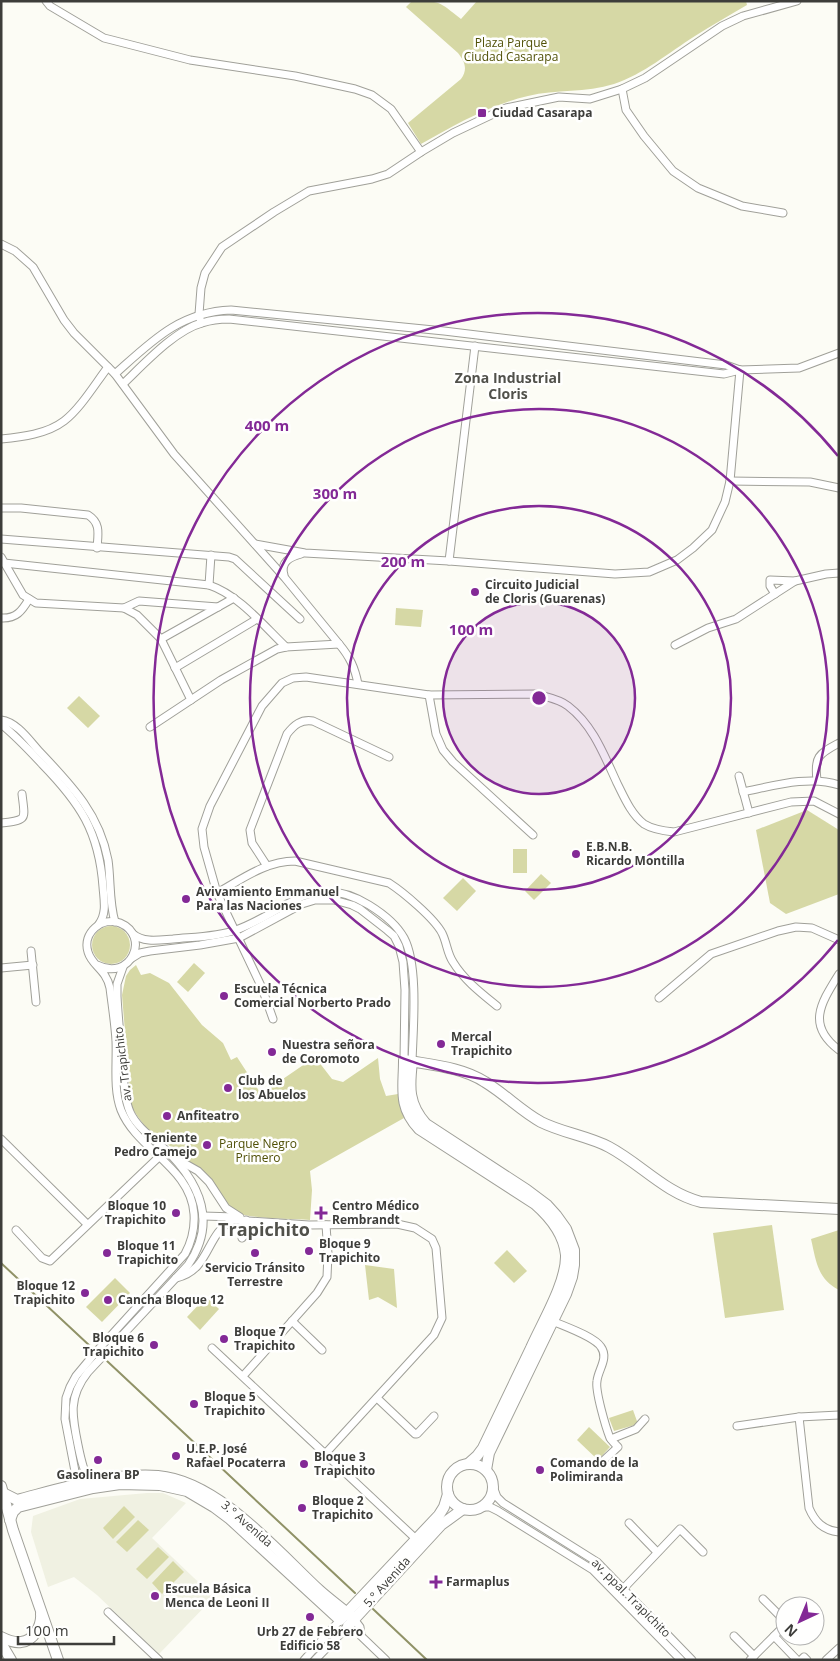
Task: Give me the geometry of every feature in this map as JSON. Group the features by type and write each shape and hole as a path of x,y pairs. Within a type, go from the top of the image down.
{"street":[{"path":"46,1 50,6 104,38 190,60 295,76 372,95 391,109 420,152"},
{"path":"201,323 199,314 201,288 205,273 222,247 309,191 372,180 388,174 420,152 453,133 506,108 559,97 590,99 622,89 645,78 722,26 743,16 796,1"},
{"path":"622,89 626,110 673,172 698,188 742,206 783,214"},
{"path":"1,244 15,251 33,268 64,320 83,343 123,384 174,454 285,578 348,654 358,684"},
{"path":"114,374 176,325 199,314 231,310 444,331 726,365 740,370"},
{"path":"123,384 173,339 192,327 201,323 229,319 724,374 740,370 799,368 839,353"},
{"path":"449,561 475,346"},
{"path":"1,439 35,434 64,421 108,367"},
{"path":"255,544 305,553 449,561 615,574 649,572 677,560 693,548 712,530 725,502 730,481 740,370"},
{"path":"730,481 810,482 839,488"},
{"path":"1,508 22,508 88,515 96,521 98,527 97,548"},
{"path":"1,539 97,548 224,556 235,559 300,619"},
{"path":"285,578 283,570 287,559 305,553"},
{"path":"209,585 211,555"},
{"path":"3,560 209,585 221,589 234,598 286,647"},
{"path":"3,560 23,595 29,599 46,604 124,608 139,602 218,607"},
{"path":"775,594 770,586 770,580 795,581 839,573"},
{"path":"675,644 708,628 736,619 795,581"},
{"path":"161,639 234,598"},
{"path":"1,618 8,619 15,616 22,611 29,599"},
{"path":"124,608 137,615 161,639 191,700"},
{"path":"175,668 257,619"},
{"path":"150,727 221,680 277,649 339,644"},
{"path":"273,1019 262,988 217,893 204,848 202,829 210,806 262,706 282,683 293,678 306,677 429,694 536,694 553,698 567,705 596,738 624,799 635,815 646,825 664,831 674,832 791,802 814,801 839,814"},
{"path":"429,694 436,734 442,750 533,835"},
{"path":"1,722 8,721 21,732 68,781 87,806 105,850 112,912 115,922"},
{"path":"267,866 252,843 250,830 287,734 297,724 302,721 313,721 389,757"},
{"path":"1,722 63,786 87,821 100,859 104,912 103,919 90,934 87,946 88,954 104,972 110,988 116,1040 117,1084 121,1109 126,1122 163,1154 188,1191 194,1210 193,1238 178,1264 96,1352 76,1376 70,1387 66,1398 65,1419 78,1488"},
{"path":"817,780 815,770 818,758 823,752 839,743"},
{"path":"739,776 749,813"},
{"path":"743,792 780,784 817,780 839,785"},
{"path":"1,823 20,821 23,818 22,794"},
{"path":"217,893 267,866 284,861 295,861 389,883 397,888 442,932 448,953 454,963 473,985 498,1006"},
{"path":"132,934 146,940 159,940 235,930 306,895 321,891 334,891 374,908 404,936 412,959 414,1026 403,1101 406,1112 419,1128 535,1204 552,1221 564,1244 565,1267 549,1320 488,1453 486,1470"},
{"path":"97,965 110,970 123,967 132,958 150,950 200,945 239,938 302,904 315,900 334,900 352,905 360,909 394,936 402,954 408,1061"},
{"path":"98,925 104,922 115,922 128,928 132,934 135,947 132,958"},
{"path":"659,998 711,954 778,931 796,927 812,928 839,940"},
{"path":"31,950 36,1002"},
{"path":"1,968 33,965"},
{"name":"av. Trapichito","path":"91,1484 83,1467 73,1421 73,1404 78,1386 88,1372 188,1265 198,1249 207,1216 194,1184 172,1156 163,1154 134,1119 126,1100 117,1011 117,984 123,967"},
{"path":"839,974 823,1000 818,1018 823,1034 839,1050"},
{"path":"408,1061 448,1068 474,1076 486,1082 543,1123 589,1138 609,1147 666,1186 692,1200 839,1209"},
{"path":"1,1139 87,1224"},
{"path":"16,1230 42,1258 50,1261 163,1154"},
{"path":"172,1156 198,1171 209,1182 226,1208 243,1218 247,1232 242,1238"},
{"path":"207,1216 309,1225 397,1224 415,1228 432,1239 436,1248 442,1318 434,1335 325,1454"},
{"name":"av. Trapichito","path":"176,1278 196,1270 220,1230 215,1219 207,1216"},
{"path":"220,1230 233,1220 243,1218"},
{"path":"243,1376 326,1281 328,1254 326,1225"},
{"path":"549,1320 592,1340 602,1348 604,1359 596,1386 611,1439 618,1447 604,1460"},
{"path":"468,1464 481,1466 486,1470 493,1482 494,1489 489,1501 482,1507 472,1510 463,1509 454,1503 448,1494 447,1482 452,1472 468,1464 483,1448 549,1320"},
{"path":"292,1321 322,1350"},
{"path":"212,1348 416,1539"},
{"path":"377,1398 415,1434 418,1434 434,1416"},
{"path":"737,1426 800,1417 839,1415"},
{"path":"800,1417 809,1508 813,1517 822,1526 828,1530 839,1532"},
{"path":"611,1439 636,1429 644,1419"},
{"name":"3.° Avenida","path":"78,1488 91,1484 144,1483 174,1487 199,1497 230,1520 347,1619"},
{"path":"2,1490 17,1500 78,1488"},
{"path":"10,1520 13,1512 18,1508 78,1488"},
{"name":"av. ppal. Trapichito","path":"494,1489 503,1503 597,1562 681,1660"},
{"path":"2,1490 10,1520 58,1660"},
{"name":"5.° Avenida","path":"315,1660 347,1619 439,1515 448,1494"},
{"name":"av. ppal. Trapichito","path":"482,1507 490,1507 498,1511 618,1587 692,1660"},
{"name":"5.° Avenida","path":"347,1619 441,1525 463,1509"},
{"path":"629,1523 657,1552"},
{"path":"618,1587 680,1529 703,1552"},
{"path":"734,1636 752,1658 783,1625 783,1621 763,1599"},
{"path":"1,1637 21,1643 32,1637 41,1622 40,1610"},
{"path":"108,1612 159,1660"},
{"path":"304,1660 347,1619 360,1627 361,1636 386,1660"},
{"path":"774,1636 797,1660"},
{"path":"1,1643 11,1660"},
{"path":"826,1660 839,1648"},
{"path":"801,1660 804,1657 807,1660"}],"shaded area":[{"path":"163,1493 186,1503 152,1538 214,1597 159,1654 97,1595 74,1577 48,1587 31,1532 33,1516 80,1499"}],"green space":[{"name":"Plaza Parque Ciudad Casarapa","path":"412,1 439,3 461,19 477,1 746,1 747,5 701,32 646,69 625,80 603,87 549,92 514,100 473,116 421,144 408,123 461,79 465,69 458,53 406,7"},
{"path":"396,608 423,610 421,627 395,625"},
{"path":"79,696 100,716 88,728 67,708"},
{"path":"807,810 839,830 839,894 786,914 770,903 756,830"},
{"path":"513,849 527,849 527,873 513,873"},
{"path":"541,874 551,883 534,900 525,891"},
{"path":"463,878 476,891 457,911 443,898"},
{"path":"111,926 124,932 130,945 124,958 111,964 98,958 92,945 98,932"},
{"path":"194,963 205,973 188,992 177,982"},
{"name":"Parque Negro Primero","path":"136,965 141,975 150,973 169,983 202,1025 223,1043 231,1060 237,1057 261,1094 315,1057 332,1079 343,1082 378,1058 380,1079 386,1096 398,1094 404,1118 310,1171 312,1190 310,1220 250,1216 232,1211 194,1166 144,1125 137,1116 131,1105 122,995 126,976"},
{"path":"772,1225 784,1310 725,1318 713,1233"},
{"path":"839,1230 839,1290 832,1286 822,1275 816,1261 811,1239"},
{"path":"507,1250 527,1271 514,1283 494,1263"},
{"path":"365,1265 394,1269 397,1308 378,1297 369,1300"},
{"name":"Cancha Bloque 12","path":"115,1278 130,1293 102,1322 86,1307"},
{"path":"206,1297 219,1309 200,1330 187,1317"},
{"path":"633,1410 638,1424 614,1431 609,1418"},
{"path":"589,1427 610,1447 598,1460 577,1440"},
{"path":"124,1506 135,1517 113,1539 103,1528"},
{"path":"138,1520 149,1530 127,1552 116,1542"},
{"path":"158,1547 169,1557 147,1579 136,1569"},
{"path":"173,1561 184,1572 162,1594 152,1583"}],"waterway":[{"path":"1,1263 90,1346"},
{"path":"107,1361 355,1593"},
{"path":"373,1609 427,1660"}],"place":[{"name":"Ciudad Casarapa","path":"482,113"},
{"name":"Circuito Judicial de Cloris (Guarenas)","path":"475,592"},
{"name":"E.B.N.B. Ricardo Montilla","path":"576,854"},
{"name":"Avivamiento Emmanuel Para las Naciones","path":"186,899"},
{"name":"Escuela Técnica Comercial Norberto Prado","path":"224,996"},
{"name":"Mercal Trapichito","path":"441,1044"},
{"name":"Nuestra señora de Coromoto","path":"272,1052"},
{"name":"Club de los Abuelos","path":"228,1088"},
{"name":"Anfiteatro","path":"167,1116"},
{"name":"Teniente Pedro Camejo","path":"207,1145"},
{"name":"Bloque 10 Trapichito","path":"176,1213"},
{"name":"Centro Médico Rembrandt","path":"321,1213"},
{"name":"Bloque 9 Trapichito","path":"309,1251"},
{"name":"Bloque 11 Trapichito","path":"107,1253"},
{"name":"Servicio Tránsito Terrestre","path":"255,1253"},
{"name":"Bloque 12 Trapichito","path":"85,1293"},
{"name":"Cancha Bloque 12","path":"108,1300"},
{"name":"Bloque 7 Trapichito","path":"224,1339"},
{"name":"Bloque 6 Trapichito","path":"154,1345"},
{"name":"Bloque 5 Trapichito","path":"194,1404"},
{"name":"U.E.P. José Rafael Pocaterra","path":"176,1456"},
{"name":"Gasolinera BP","path":"98,1460"},
{"name":"Bloque 3 Trapichito","path":"304,1464"},
{"name":"Comando de la Polimiranda","path":"540,1470"},
{"name":"Bloque 2 Trapichito","path":"302,1508"},
{"name":"Farmaplus","path":"436,1582"},
{"name":"Escuela Básica Menca de Leoni II","path":"155,1596"},
{"name":"Urb 27 de Febrero Edificio 58","path":"310,1617"}],"district":[{"name":"Zona Industrial Cloris","path":"508,386"},
{"name":"Trapichito","path":"264,1230"}]}
